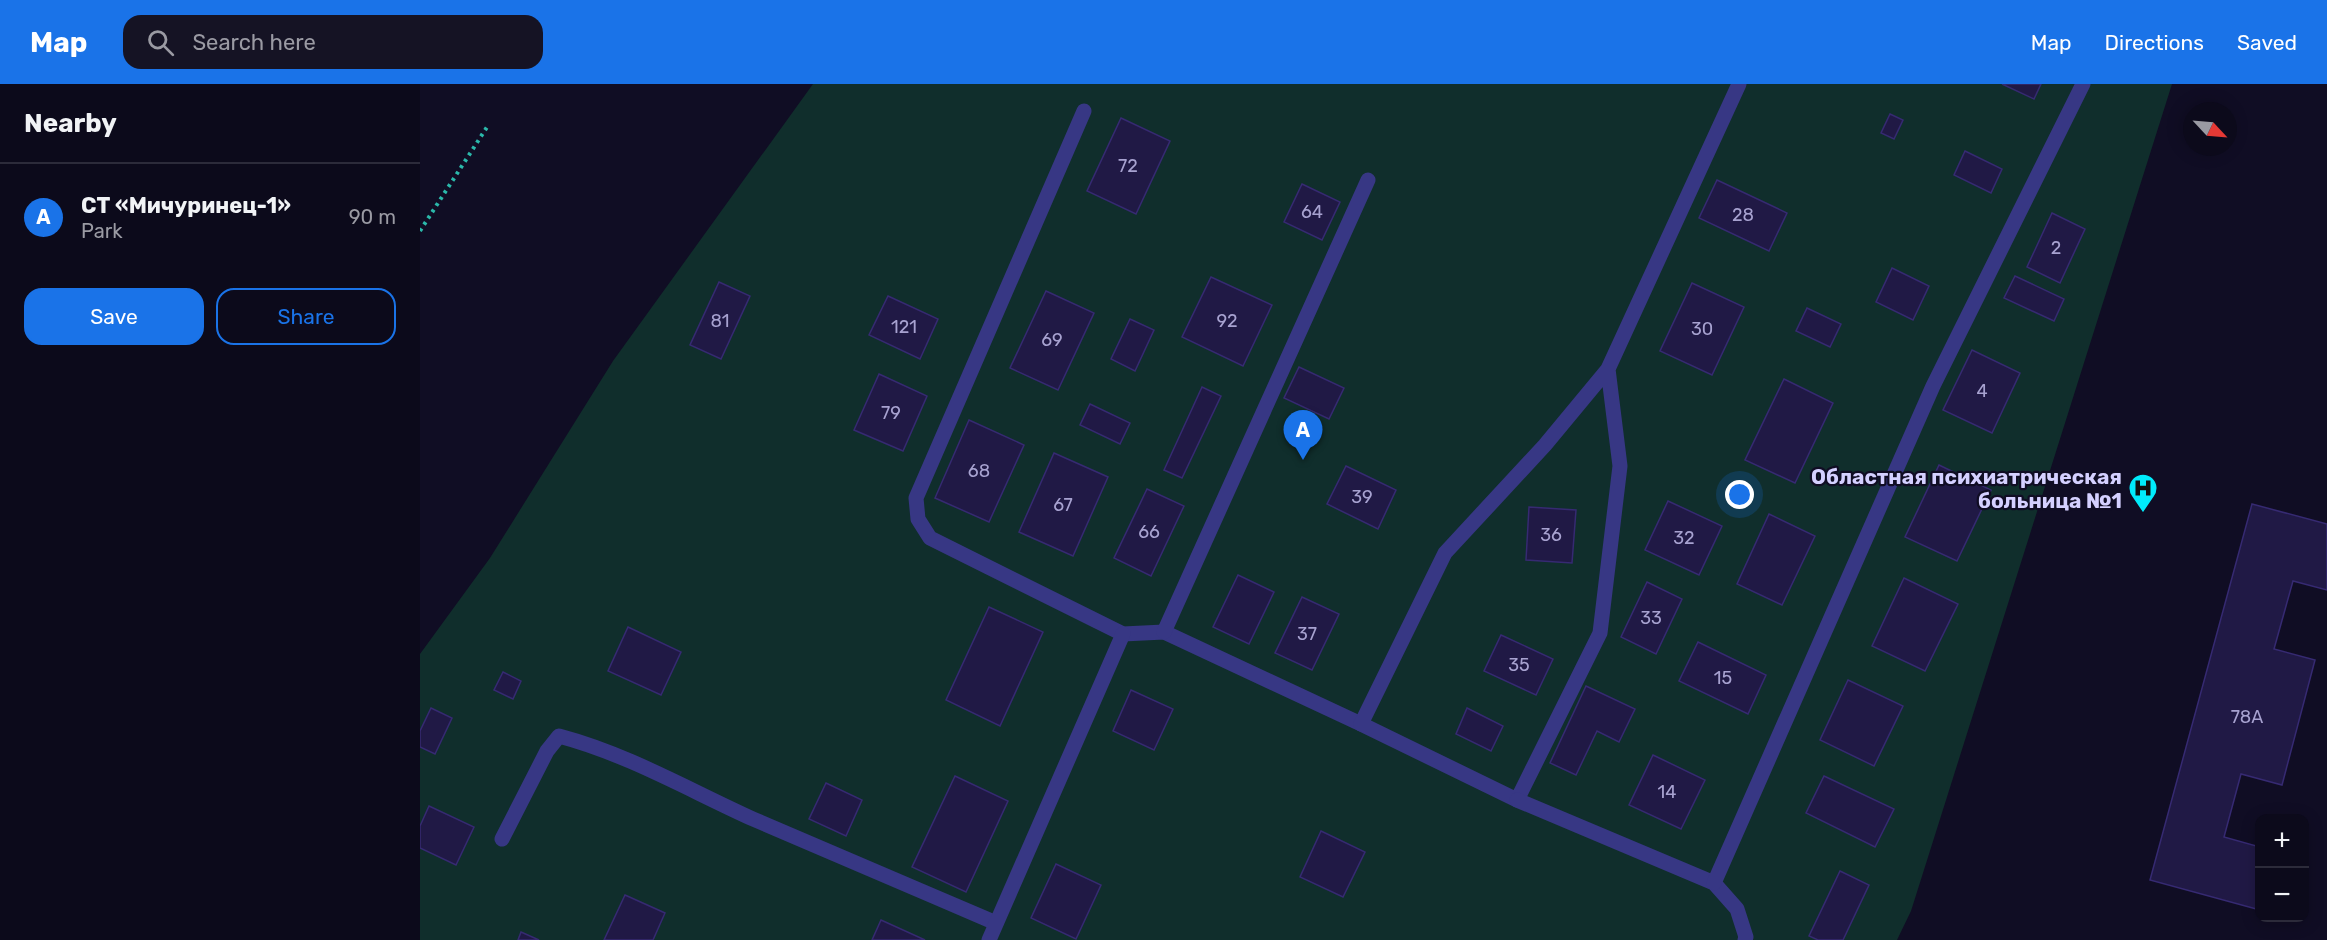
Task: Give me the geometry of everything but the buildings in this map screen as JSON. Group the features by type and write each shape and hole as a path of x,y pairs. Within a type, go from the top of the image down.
{"lane":[{"path":"1360,724 1445,553 1545,445 1608,369 1739,84"},
{"path":"1714,883 1933,386 2083,84"},
{"path":"1084,111 916,498 918,519 930,537 1123,634 1164,632 1517,800 1714,883 1737,909 1745,940"},
{"path":"1164,632 1368,180"},
{"path":"1517,800 1600,633 1620,466 1608,369"},
{"path":"989,940 1123,634"},
{"path":"502,839 547,751 560,736 629,760 751,818 996,923"}],"path":[{"path":"420,231 489,124"}],"green space":[{"path":"813,84 2172,84 1911,911 1897,940 420,940 420,654 490,558 613,361"}],"place":[{"name":"СТ «Мичуринец-1»","path":"1303,460"},
{"name":"Областная психиатрическая больница №1","path":"2143,514"}]}
